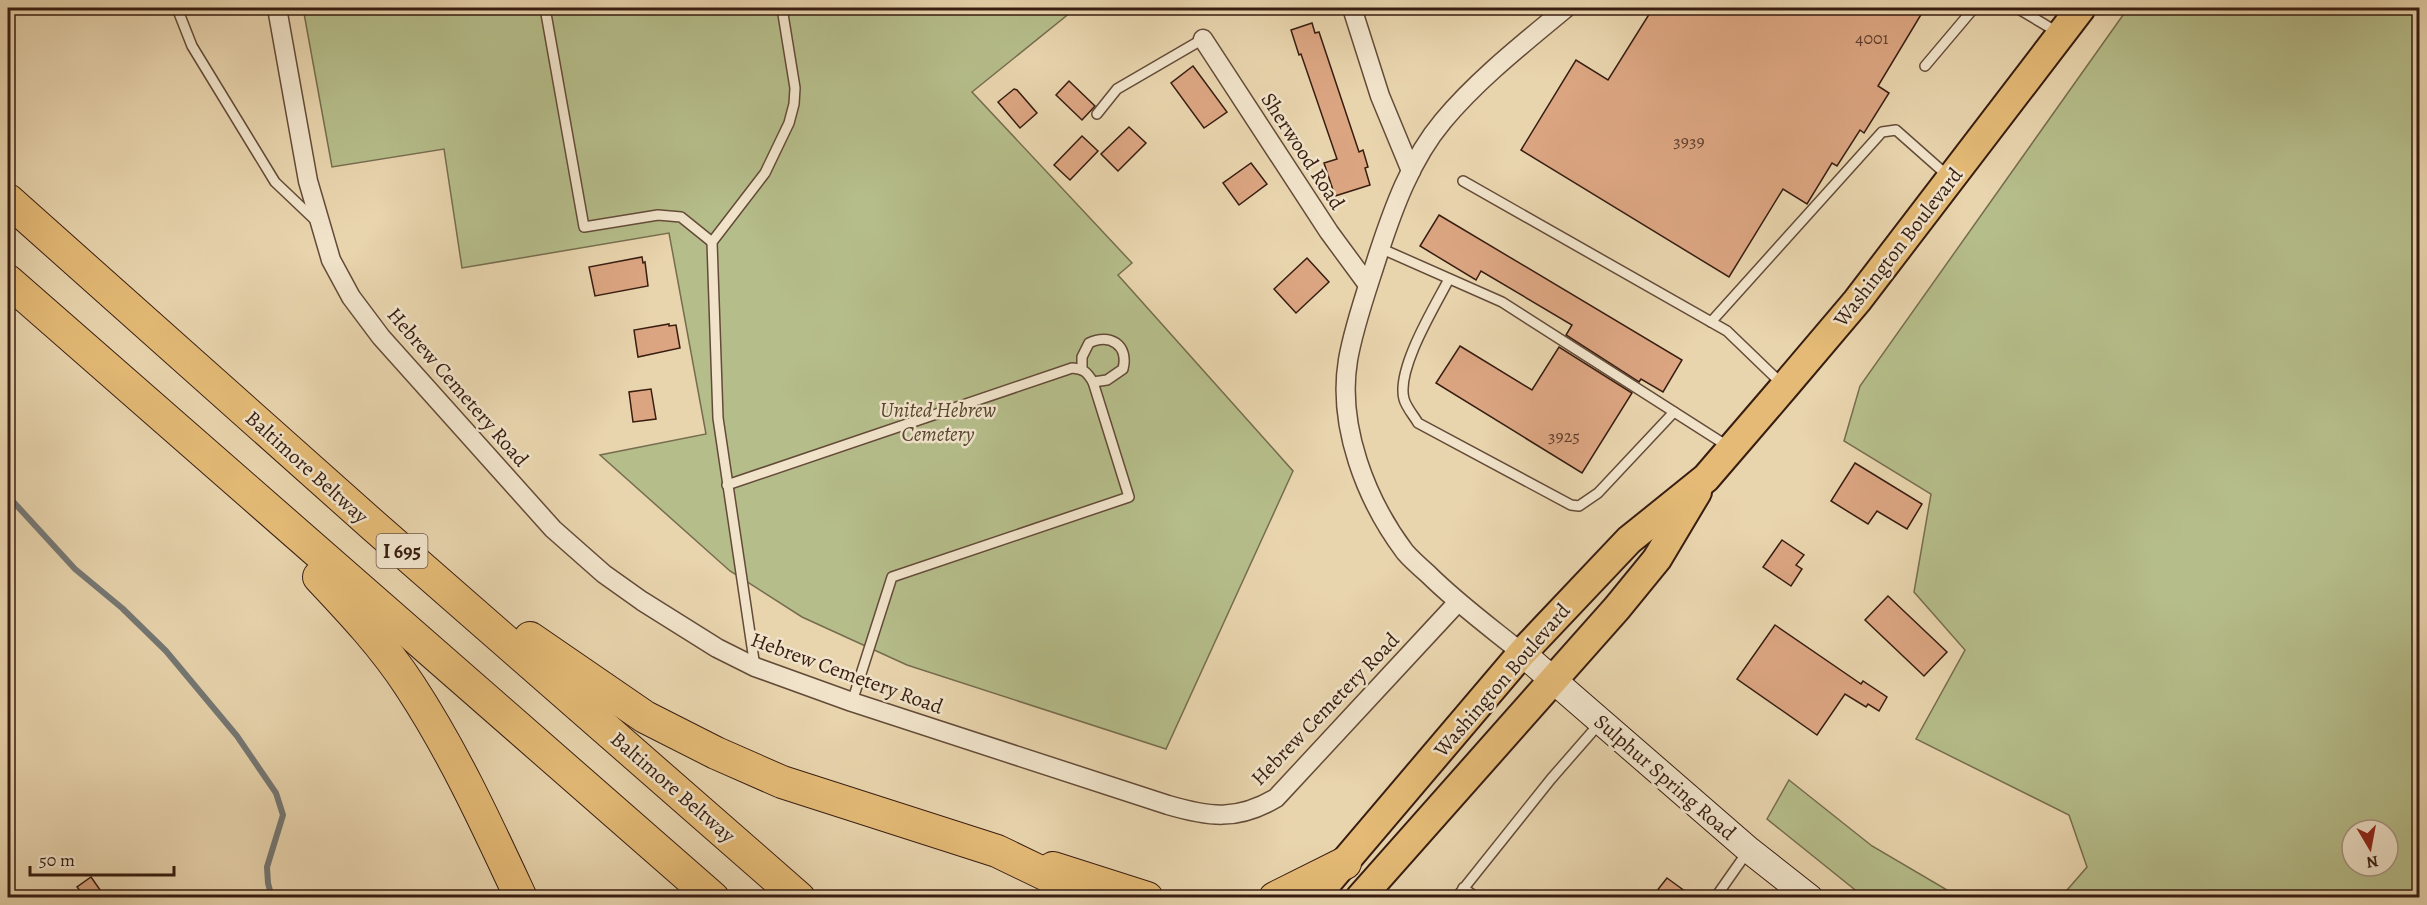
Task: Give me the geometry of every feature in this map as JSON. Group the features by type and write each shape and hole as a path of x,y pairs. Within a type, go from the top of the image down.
{"highway":[{"name":"Baltimore Beltway","path":"8,200 375,527 799,897"},
{"name":"I 695","path":"8,281 713,897"},
{"path":"208,457 343,603 377,642 409,685 445,743 478,805 521,897"},
{"path":"375,527 580,674 655,722 716,753 782,782 1147,897"},
{"path":"997,851 1053,878 1079,897"},
{"path":"1275,897 1344,863"}],"main road":[{"name":"Washington Boulevard","path":"1360,897 1657,559 1706,478 1857,301 2081,8"},
{"name":"Washington Boulevard","path":"1314,897 1522,653 1629,540 1706,478"},
{"name":"Sulphur Spring Road","path":"1522,653 1749,850 1810,897"}],"street":[{"name":"Hebrew Cemetery Road","path":"277,8 308,181 331,260 351,297 381,337 553,529 604,574 642,601 708,643 755,667 852,702 1197,813 1221,816 1241,814 1259,808 1276,798 1458,602"},
{"path":"1352,8 1380,96 1411,171"},
{"path":"1522,653 1458,602 1406,553 1371,495 1358,461 1349,423 1348,361 1380,248 1411,171 1449,115 1501,63 1566,8"},
{"name":"Sherwood Road","path":"1203,39 1329,232 1368,285"}],"lane":[{"path":"177,8 192,46 275,182 319,223"},
{"path":"545,8 584,227 658,215 681,217 712,242"},
{"path":"755,667 718,418 712,242 765,173 789,123 795,88 782,8"},
{"path":"1925,66 1974,8"},
{"path":"2017,8 2061,34"},
{"path":"1097,114 1117,89 1203,39"},
{"path":"1711,322 1882,132 1896,130 1952,179"},
{"path":"1463,181 1726,331 1785,386"},
{"path":"1380,248 1502,302 1731,448"},
{"path":"1449,279 1417,339 1404,379 1404,399 1418,423 1571,505 1579,506 1598,493 1674,412"},
{"path":"852,702 892,577 1129,497 1093,382 1082,369 1082,357 1089,343 1107,338 1121,346 1125,360 1123,369 1107,380 1093,382"},
{"path":"727,485 1072,368 1082,369"},
{"path":"1456,897 1551,779 1601,722"},
{"path":"1717,894 1749,850"},
{"path":"1462,888 1477,897"}],"green space":[{"name":"United Hebrew Cemetery","path":"303,8 1076,8 972,92 1132,263 1118,275 1293,471 1166,749 907,665 802,617 730,571 600,455 706,434 669,233 462,268 444,149 332,167"},
{"path":"2128,8 2419,8 2419,897 2061,897 2087,867 2069,815 1916,739 1965,650 1914,592 1931,494 1844,441 1860,386"},
{"path":"1789,780 1872,846 1959,897 1864,897 1767,819"}],"building":[{"path":"1653,8 1925,8 1878,86 1889,93 1864,133 1860,130 1837,166 1832,163 1807,204 1783,189 1729,277 1521,150 1576,60 1608,80"},
{"path":"1312,23 1315,33 1319,32 1359,152 1363,150 1368,167 1365,168 1370,185 1335,196 1324,163 1337,159 1291,30"},
{"path":"1193,66 1227,112 1204,128 1171,83"},
{"path":"1069,81 1095,106 1082,120 1056,95"},
{"path":"1014,89 1037,113 1020,128 998,102"},
{"path":"1129,127 1146,143 1118,171 1101,154"},
{"path":"1082,136 1098,151 1070,180 1054,165"},
{"path":"1251,163 1267,184 1239,205 1223,183"},
{"path":"1439,215 1682,360 1663,392 1641,379 1639,382 1566,335 1572,325 1481,271 1476,280 1420,246"},
{"path":"642,257 643,263 645,262 648,286 595,296 589,267"},
{"path":"1307,258 1329,282 1296,313 1274,289"},
{"path":"669,324 669,326 676,325 680,348 638,357 634,330"},
{"path":"1460,346 1532,390 1559,347 1632,393 1582,473 1436,383"},
{"path":"651,389 656,419 633,422 629,392"},
{"path":"1855,463 1922,504 1907,529 1877,511 1868,524 1831,501"},
{"path":"1782,540 1804,555 1796,565 1802,569 1791,586 1763,567"},
{"path":"1888,596 1947,652 1924,676 1865,620"},
{"path":"1775,625 1861,684 1863,681 1887,697 1879,711 1868,704 1866,707 1845,694 1817,735 1737,679"},
{"path":"91,877 105,897 85,897 77,887"},
{"path":"1667,878 1693,897 1652,897"}],"waterway":[{"path":"8,496 75,569 122,608 166,651 237,736 276,793 283,815 267,867 272,898"}]}
